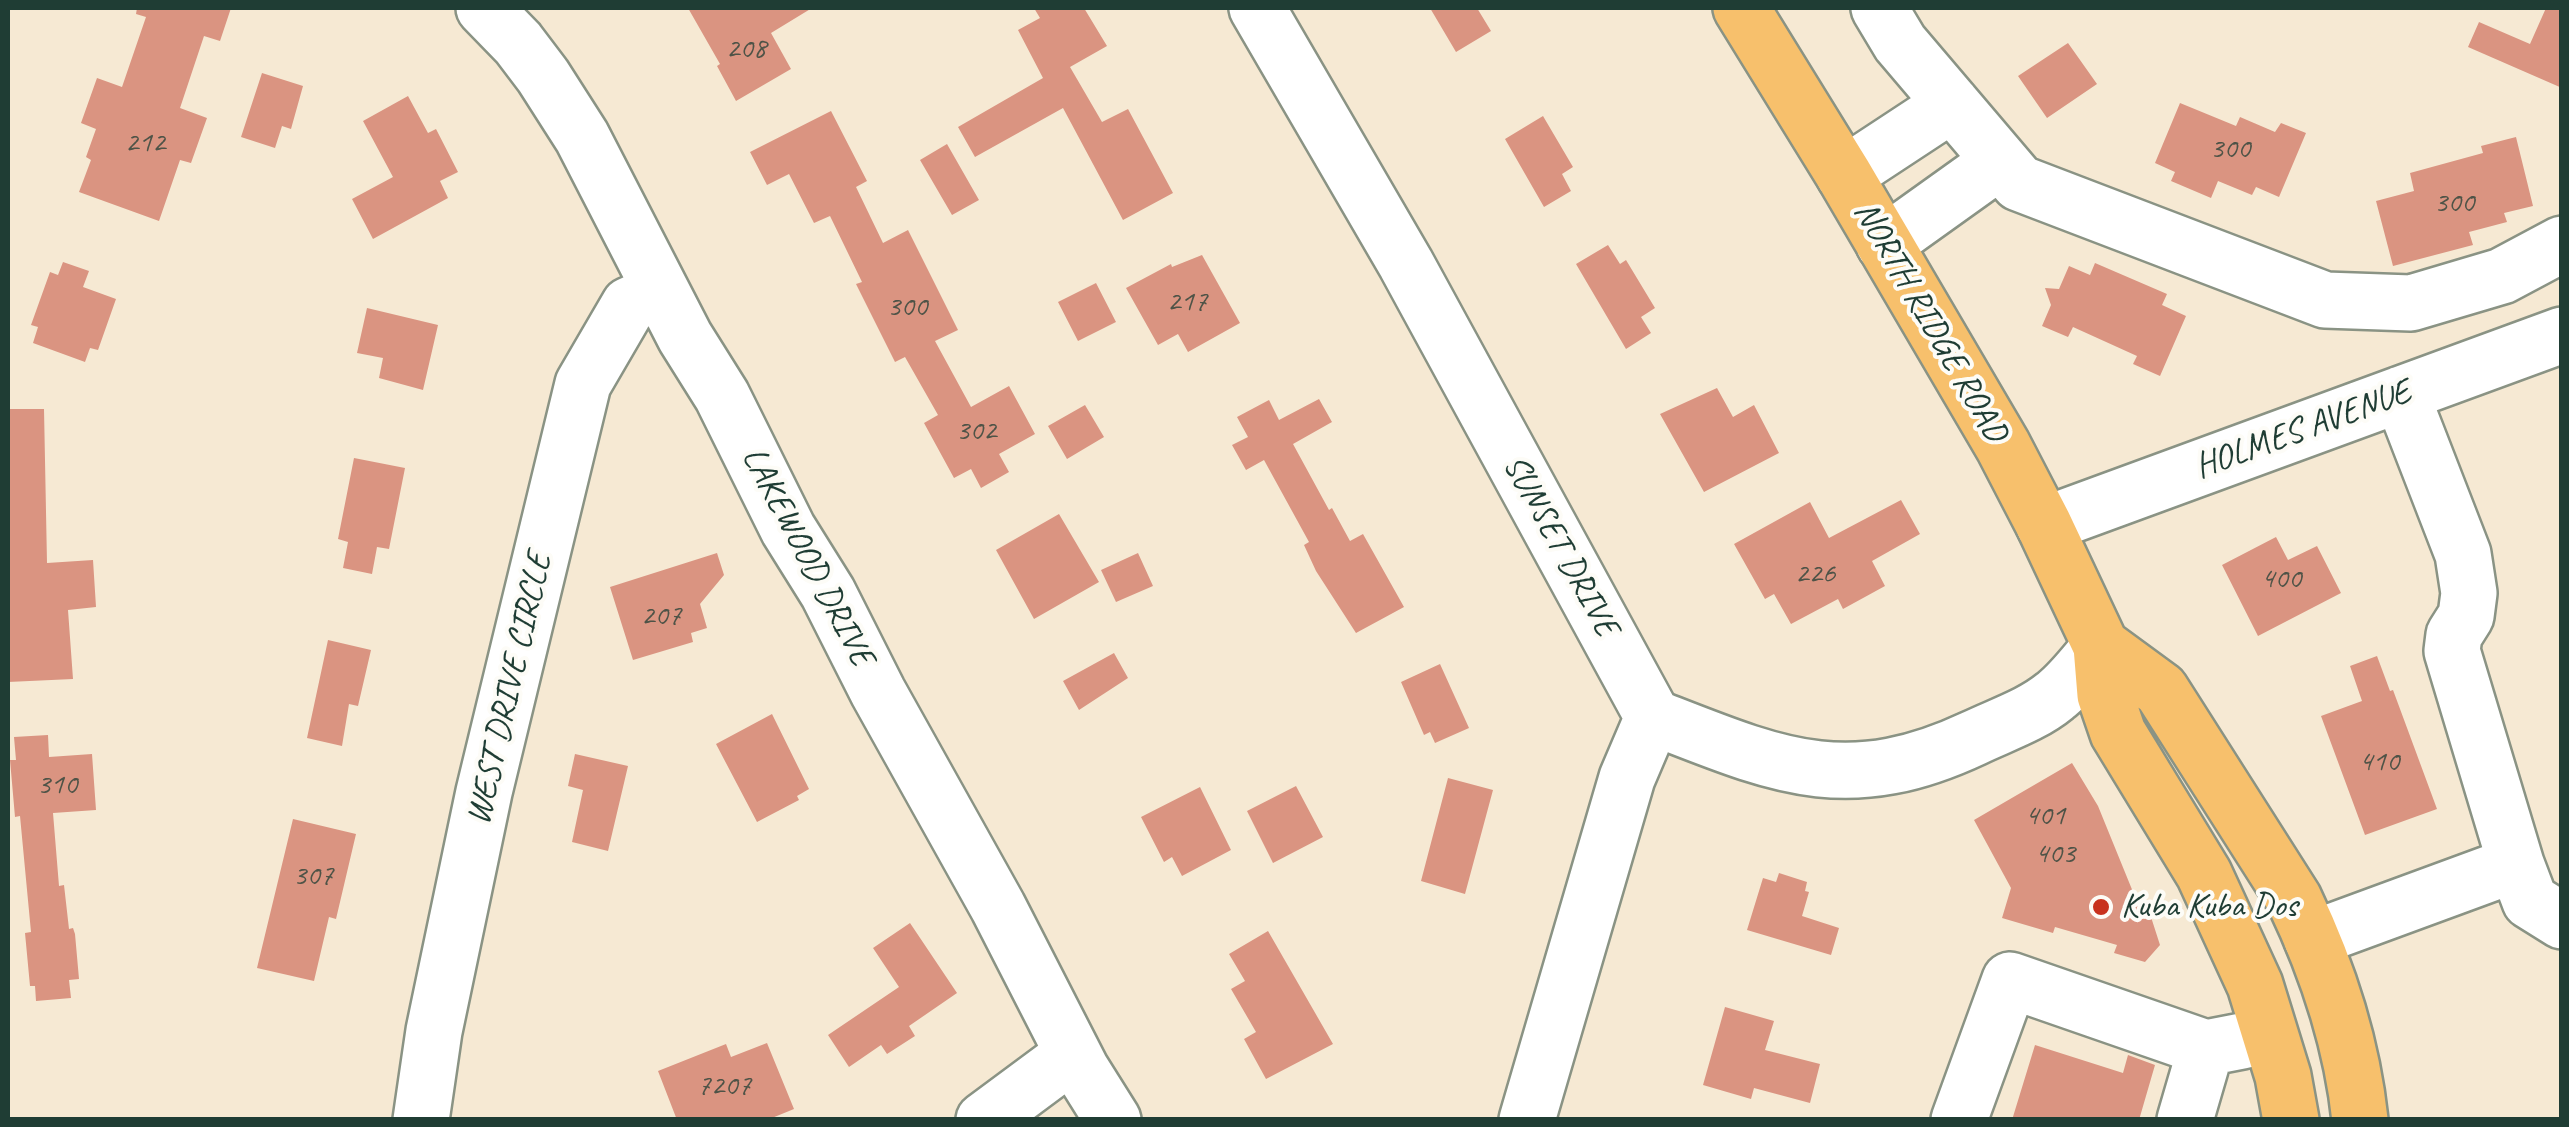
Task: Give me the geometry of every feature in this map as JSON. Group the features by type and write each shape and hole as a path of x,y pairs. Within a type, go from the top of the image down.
{"main road":[{"name":"NORTH RIDGE ROAD","path":"1740,8 1844,175 2003,446 2044,525 2101,646 2105,695 2118,732 2204,874 2255,985 2284,1076 2290,1120"},
{"name":"NORTH RIDGE ROAD","path":"2101,646 2162,690 2294,900 2336,1004 2357,1090 2360,1120"}],"street":[{"name":"LAKEWOOD DRIVE","path":"484,8 543,76 582,137 660,291 722,396 788,529 828,593 1073,1054 1113,1120"},
{"name":"SUNSET DRIVE","path":"1258,8 1406,264 1653,718"},
{"path":"1879,8 1900,44 2019,182 2324,300 2411,303 2502,276 2562,244"},
{"path":"1844,175 1952,104"},
{"path":"1884,244 2000,160"},
{"name":"WEST DRIVE CIRCLE","path":"421,1120 434,1032 484,792 583,384 629,305 660,291"},
{"name":"HOLMES AVENUE","path":"2044,525 2562,335"},
{"path":"2401,394 2463,554 2469,593 2466,616 2454,635 2452,651 2516,864 2530,901 2562,922"},
{"path":"1528,1120 1627,778 1653,718 1753,756 1785,763 1850,772 1894,767 1942,753 2036,709 2057,695 2101,646"},
{"path":"2312,939 2516,864"},
{"path":"1959,1120 2010,980 2206,1048 2271,1036"},
{"path":"2184,1120 2206,1048"},
{"path":"984,1120 1073,1054"}],"building":[{"path":"137,8 231,8 220,41 204,36 180,108 207,118 191,163 180,160 159,221 79,192 91,160 86,157 96,129 81,123 97,78 122,87 146,17 136,14"},
{"path":"688,8 812,8 771,33 791,69 736,101"},
{"path":"1034,8 1084,8 1107,46 1070,67 1102,122 1128,109 1173,193 1123,220 1063,108 975,157 958,127 1043,78 1018,30 1040,18"},
{"path":"1430,8 1477,8 1491,31 1456,52"},
{"path":"2546,8 2562,8 2562,88 2468,47 2479,22 2530,44"},
{"path":"2068,43 2097,84 2047,118 2018,76"},
{"path":"262,73 303,86 291,129 282,126 275,148 241,137"},
{"path":"408,96 428,133 436,129 458,172 440,181 448,198 373,239 352,199 393,177 363,121"},
{"path":"2180,103 2236,126 2240,117 2275,132 2281,123 2306,133 2279,197 2256,187 2252,195 2218,181 2211,198 2171,181 2175,172 2155,163"},
{"path":"831,111 867,181 856,187 883,243 908,230 958,330 935,341 971,407 1009,386 1035,434 999,454 1009,472 981,488 971,469 954,478 924,423 938,415 905,357 895,362 856,284 862,282 830,216 814,223 789,174 767,185 750,152"},
{"path":"1543,116 1573,167 1562,174 1571,191 1544,207 1505,139"},
{"path":"2516,137 2533,206 2504,213 2507,222 2469,232 2473,245 2393,266 2376,201 2414,191 2410,173 2483,153 2481,146"},
{"path":"947,144 979,200 952,215 920,160"},
{"path":"1608,245 1620,264 1626,260 1655,308 1641,317 1651,333 1626,349 1576,264"},
{"path":"1202,255 1240,323 1188,352 1178,334 1158,345 1126,288 1171,264 1172,267"},
{"path":"63,262 89,271 83,287 116,299 98,350 90,348 85,362 33,343 38,327 31,325 50,272 58,275"},
{"path":"2095,263 2167,294 2162,305 2186,316 2160,376 2133,364 2137,356 2073,327 2068,337 2042,326 2051,305 2045,288 2059,289 2069,266 2090,275"},
{"path":"1096,283 1116,322 1078,341 1058,302"},
{"path":"367,308 438,325 423,390 379,378 383,358 357,353"},
{"path":"1717,388 1733,417 1754,405 1779,453 1704,492 1660,414"},
{"path":"1319,399 1332,422 1293,444 1350,541 1363,534 1404,607 1356,633 1316,571 1304,545 1309,542 1264,460 1246,470 1232,445 1248,437 1237,417 1269,400 1279,420"},
{"path":"1085,405 1104,437 1067,459 1048,426"},
{"path":"8,409 44,409 47,563 93,560 96,607 68,610 73,679 8,682"},
{"path":"354,458 405,468 389,549 377,547 372,574 343,568 348,542 338,539"},
{"path":"1901,500 1920,534 1872,561 1885,586 1843,609 1838,599 1791,624 1774,594 1765,599 1734,544 1810,502 1829,538"},
{"path":"1059,514 1099,582 1034,619 996,550"},
{"path":"2276,537 2288,560 2317,546 2341,593 2258,636 2222,565"},
{"path":"717,553 724,575 700,604 707,628 691,633 693,642 633,660 610,587"},
{"path":"1138,553 1153,586 1116,602 1101,570"},
{"path":"328,640 371,650 358,706 349,704 342,746 307,738"},
{"path":"1114,653 1128,678 1079,710 1063,681"},
{"path":"2377,656 2437,809 2365,835 2321,716 2362,701 2350,666"},
{"path":"1440,664 1469,728 1435,743 1430,732 1424,735 1401,682"},
{"path":"772,714 809,789 797,796 799,800 757,822 716,744"},
{"path":"48,735 49,757 92,754 96,810 53,813 59,886 64,885 69,929 73,928 75,934 79,979 69,980 71,998 36,1001 35,986 30,986 25,933 31,932 20,816 15,817 10,760 16,760 14,737"},
{"path":"575,754 628,766 608,851 572,842 583,790 568,786"},
{"path":"2072,763 2098,806 2144,919 2151,917 2160,945 2145,962 2114,953 2117,945 2055,927 2053,933 2002,918 2011,888 1974,820"},
{"path":"1448,778 1493,790 1465,894 1421,881"},
{"path":"1296,786 1323,837 1273,863 1247,811"},
{"path":"1200,787 1231,850 1182,876 1172,857 1164,862 1141,817"},
{"path":"293,819 356,834 336,919 329,917 314,981 257,968"},
{"path":"1779,873 1807,882 1805,891 1809,892 1802,916 1839,928 1831,955 1747,930 1763,878 1776,882"},
{"path":"910,923 957,993 909,1026 915,1036 887,1054 881,1045 849,1067 828,1035 899,987 873,948"},
{"path":"1268,931 1333,1044 1266,1079 1244,1039 1256,1032 1231,989 1245,981 1229,954"},
{"path":"1725,1007 1774,1021 1765,1050 1820,1064 1810,1103 1754,1088 1751,1099 1703,1085"},
{"path":"767,1043 794,1109 767,1120 677,1120 658,1071 726,1044 731,1057"},
{"path":"2035,1045 2123,1073 2128,1055 2155,1065 2139,1120 2012,1120"}],"place":[{"name":"Kuba Kuba Dos","path":"2101,907"}]}
